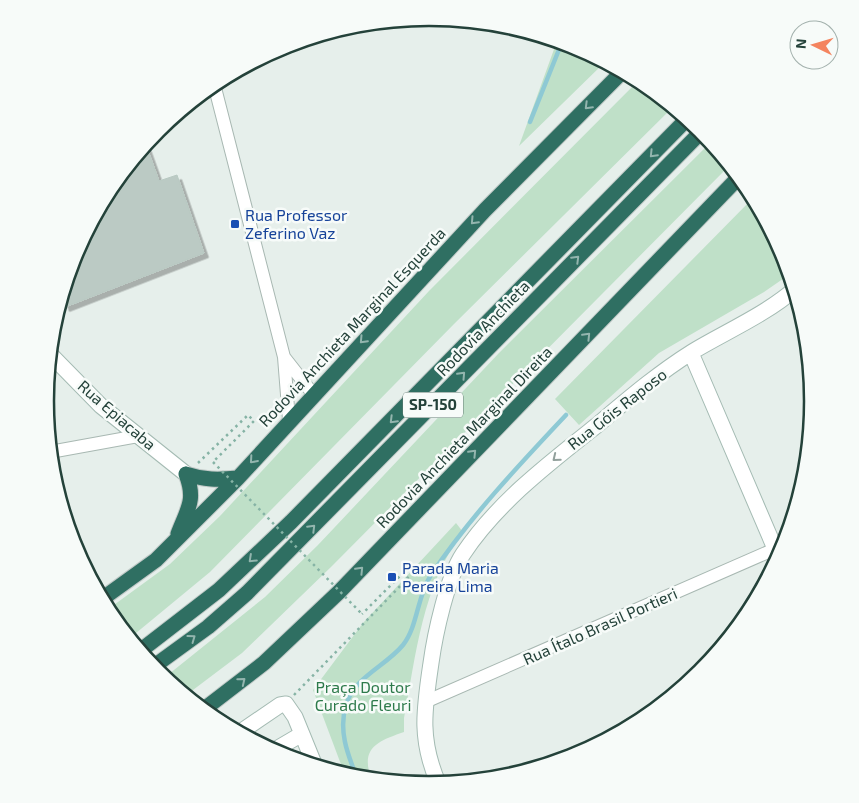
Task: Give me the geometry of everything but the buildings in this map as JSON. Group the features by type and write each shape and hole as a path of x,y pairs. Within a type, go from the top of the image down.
{"highway":[{"name":"Rodovia Anchieta Marginal Esquerda","path":"108,595 156,560 238,478 289,420 485,210 618,77"},
{"name":"Rodovia Anchieta","path":"145,647 219,590 291,522 682,124"},
{"name":"Rodovia Anchieta","path":"160,662 208,627 247,593 696,137"},
{"path":"665,168 700,141"},
{"name":"Rodovia Anchieta Marginal Direita","path":"210,706 264,663 339,592 734,182"},
{"path":"715,204 739,189"},
{"path":"186,474 203,479 238,478"},
{"path":"176,538 191,498 192,490 186,474"}],"street":[{"path":"216,93 284,357 289,420"},
{"name":"Rua Góis Raposo","path":"436,777 428,758 425,742 425,702 439,623 448,590 462,556 490,520 532,478 649,382 691,353 789,293"},
{"path":"691,353 775,548"},
{"path":"284,357 313,394"},
{"name":"Rua Epiacaba","path":"56,360 101,406 186,474"},
{"path":"57,451 138,436"},
{"name":"Rua Ítalo Brasil Portieri","path":"425,702 771,557"},
{"path":"246,728 280,705 286,704 302,734 312,758"},
{"path":"283,746 302,734"}],"path":[{"path":"207,456 248,415 254,421 213,462 362,614 403,573 408,578 362,623 286,704"}],"green space":[{"path":"555,48 599,67 519,146"},
{"path":"633,86 668,112 454,324 210,572 135,634 114,605 170,564 220,516 429,291"},
{"path":"706,147 725,170 331,567 242,653 191,691 170,673 265,597 318,545 499,353"},
{"path":"748,203 766,236 784,278 764,292 659,353 579,425 555,399"},
{"name":"Praça Doutor Curado Fleuri","path":"456,523 463,532 449,553 429,598 417,646 404,718 404,732 386,739 373,747 368,760 370,772 342,766 313,690 363,623"}],"waterway":[{"path":"530,122 559,50"},
{"path":"354,769 347,752 343,724 346,705 350,695 363,679 403,645 412,629 426,583 431,575 495,492 566,415"}],"place":[{"name":"Rua Professor Zeferino Vaz","path":"235,224"},
{"name":"Parada Maria Pereira Lima","path":"392,577"}]}
